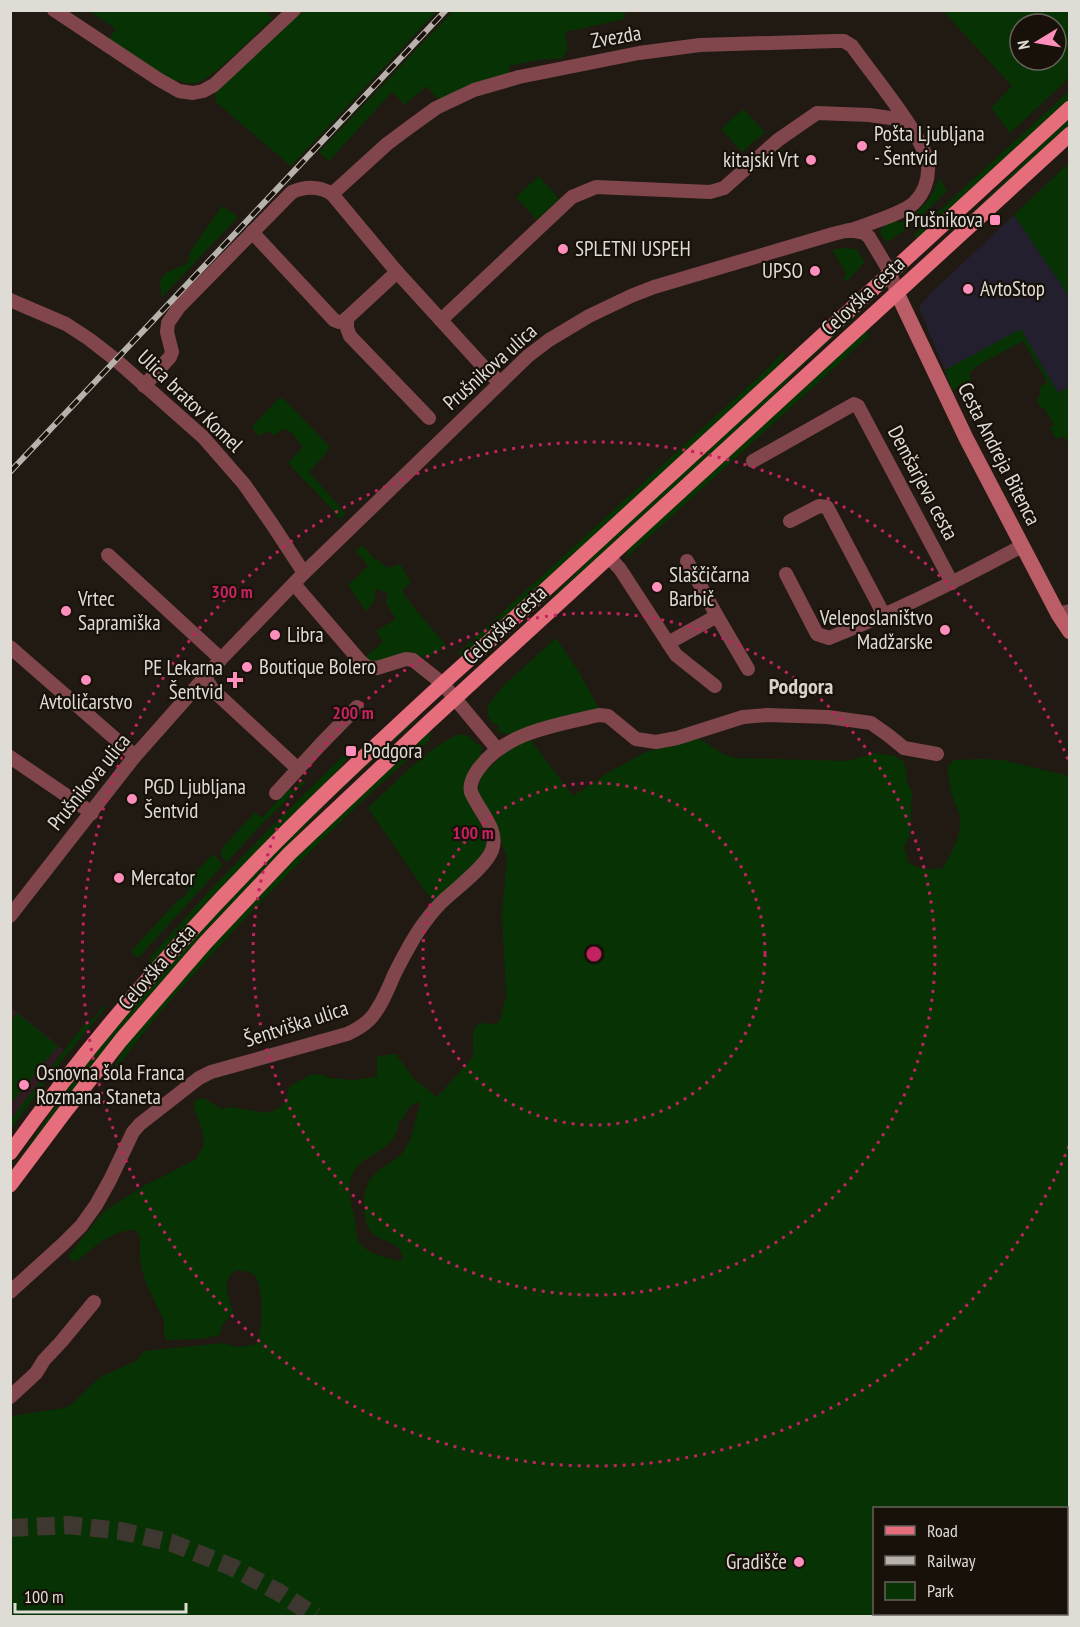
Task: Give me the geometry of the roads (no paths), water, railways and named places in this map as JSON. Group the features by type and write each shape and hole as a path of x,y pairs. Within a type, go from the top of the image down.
{"main road":[{"name":"Celovška cesta","path":"10,1153 105,1030 223,896 289,828 442,683 1070,108"},
{"name":"Celovška cesta","path":"10,1185 121,1040 206,942 296,847 1070,134"}],"street":[{"path":"54,10 158,79 179,91 193,93 203,91 213,85 294,10"},
{"name":"Zvezda","path":"332,194 407,129 436,108 474,90 519,77 634,53 700,45 844,42 852,46 905,120 924,152 928,164 927,184 913,204 849,230"},
{"path":"441,320 572,196 585,190 596,187 710,192 724,188 778,140 817,113 869,115 905,120"},
{"path":"144,386 170,357 172,352 167,333 168,323 178,307 292,192 299,189 321,188 332,194 397,272 490,374 501,382"},
{"path":"849,230 864,233 869,237 890,272 897,293"},
{"name":"Prušnikova ulica","path":"10,916 135,756 221,659 299,578 528,356 549,340 589,316 631,296 654,287 849,230"},
{"path":"252,232 334,320 339,322 347,318 397,272"},
{"name":"Cesta Andreja Bitenca","path":"897,293 956,419 1022,546 1064,612 1070,632"},
{"name":"Ulica bratov Komel","path":"10,300 66,324 89,339 203,437 244,484 272,524 299,578 355,657 367,667 377,668 406,659 413,660 442,683"},
{"path":"347,318 346,328 350,336 429,418"},
{"name":"Demšarjeva cesta","path":"753,461 854,404 858,406 952,583"},
{"path":"790,521 819,506 827,507 884,615"},
{"path":"786,574 817,634 829,638 952,583 1022,546"},
{"path":"108,555 221,659"},
{"path":"609,557 620,569 676,656 715,686"},
{"path":"687,561 748,669"},
{"path":"668,643 717,616"},
{"path":"10,647 135,756"},
{"path":"205,678 214,691 298,769"},
{"path":"442,683 497,749 515,739 540,730 599,715 608,716 636,739 656,742 677,738 743,717 767,715 828,717 871,723 904,748 937,754"},
{"path":"276,793 357,707"},
{"name":"Šentviška ulica","path":"10,1292 81,1226 106,1188 133,1132 156,1110 199,1078 211,1072 347,1034 372,1017 402,958 423,924 442,901 475,872 494,847 488,823 470,785 481,765 497,749"},
{"path":"10,757 92,813"},
{"path":"10,1397 36,1373 44,1360 94,1302"}],"tunnel":[{"path":"10,1528 68,1525 121,1531 172,1543 232,1567 280,1593 315,1616"}],"railway":[{"path":"10,472 446,10"}],"place":[{"name":"Pošta Ljubljana - Šentvid","path":"862,146"},
{"name":"kitajski Vrt","path":"811,160"},
{"name":"Prušnikova","path":"995,220"},
{"name":"SPLETNI USPEH","path":"563,249"},
{"name":"UPSO","path":"815,271"},
{"name":"AvtoStop","path":"968,289"},
{"name":"Slaščičarna Barbič","path":"657,587"},
{"name":"Vrtec Sapramiška","path":"66,611"},
{"name":"Veleposlaništvo Madžarske","path":"945,630"},
{"name":"Libra","path":"275,635"},
{"name":"Boutique Bolero","path":"247,667"},
{"name":"Avtoličarstvo","path":"86,680"},
{"name":"PE Lekarna Šentvid","path":"235,680"},
{"name":"Podgora","path":"351,751"},
{"name":"PGD Ljubljana Šentvid","path":"132,799"},
{"name":"Mercator","path":"119,878"},
{"name":"Osnovna šola Franca Rozmana Staneta","path":"24,1085"},
{"name":"Gradišče","path":"799,1562"}],"district":[{"name":"Podgora","path":"801,686"}]}
